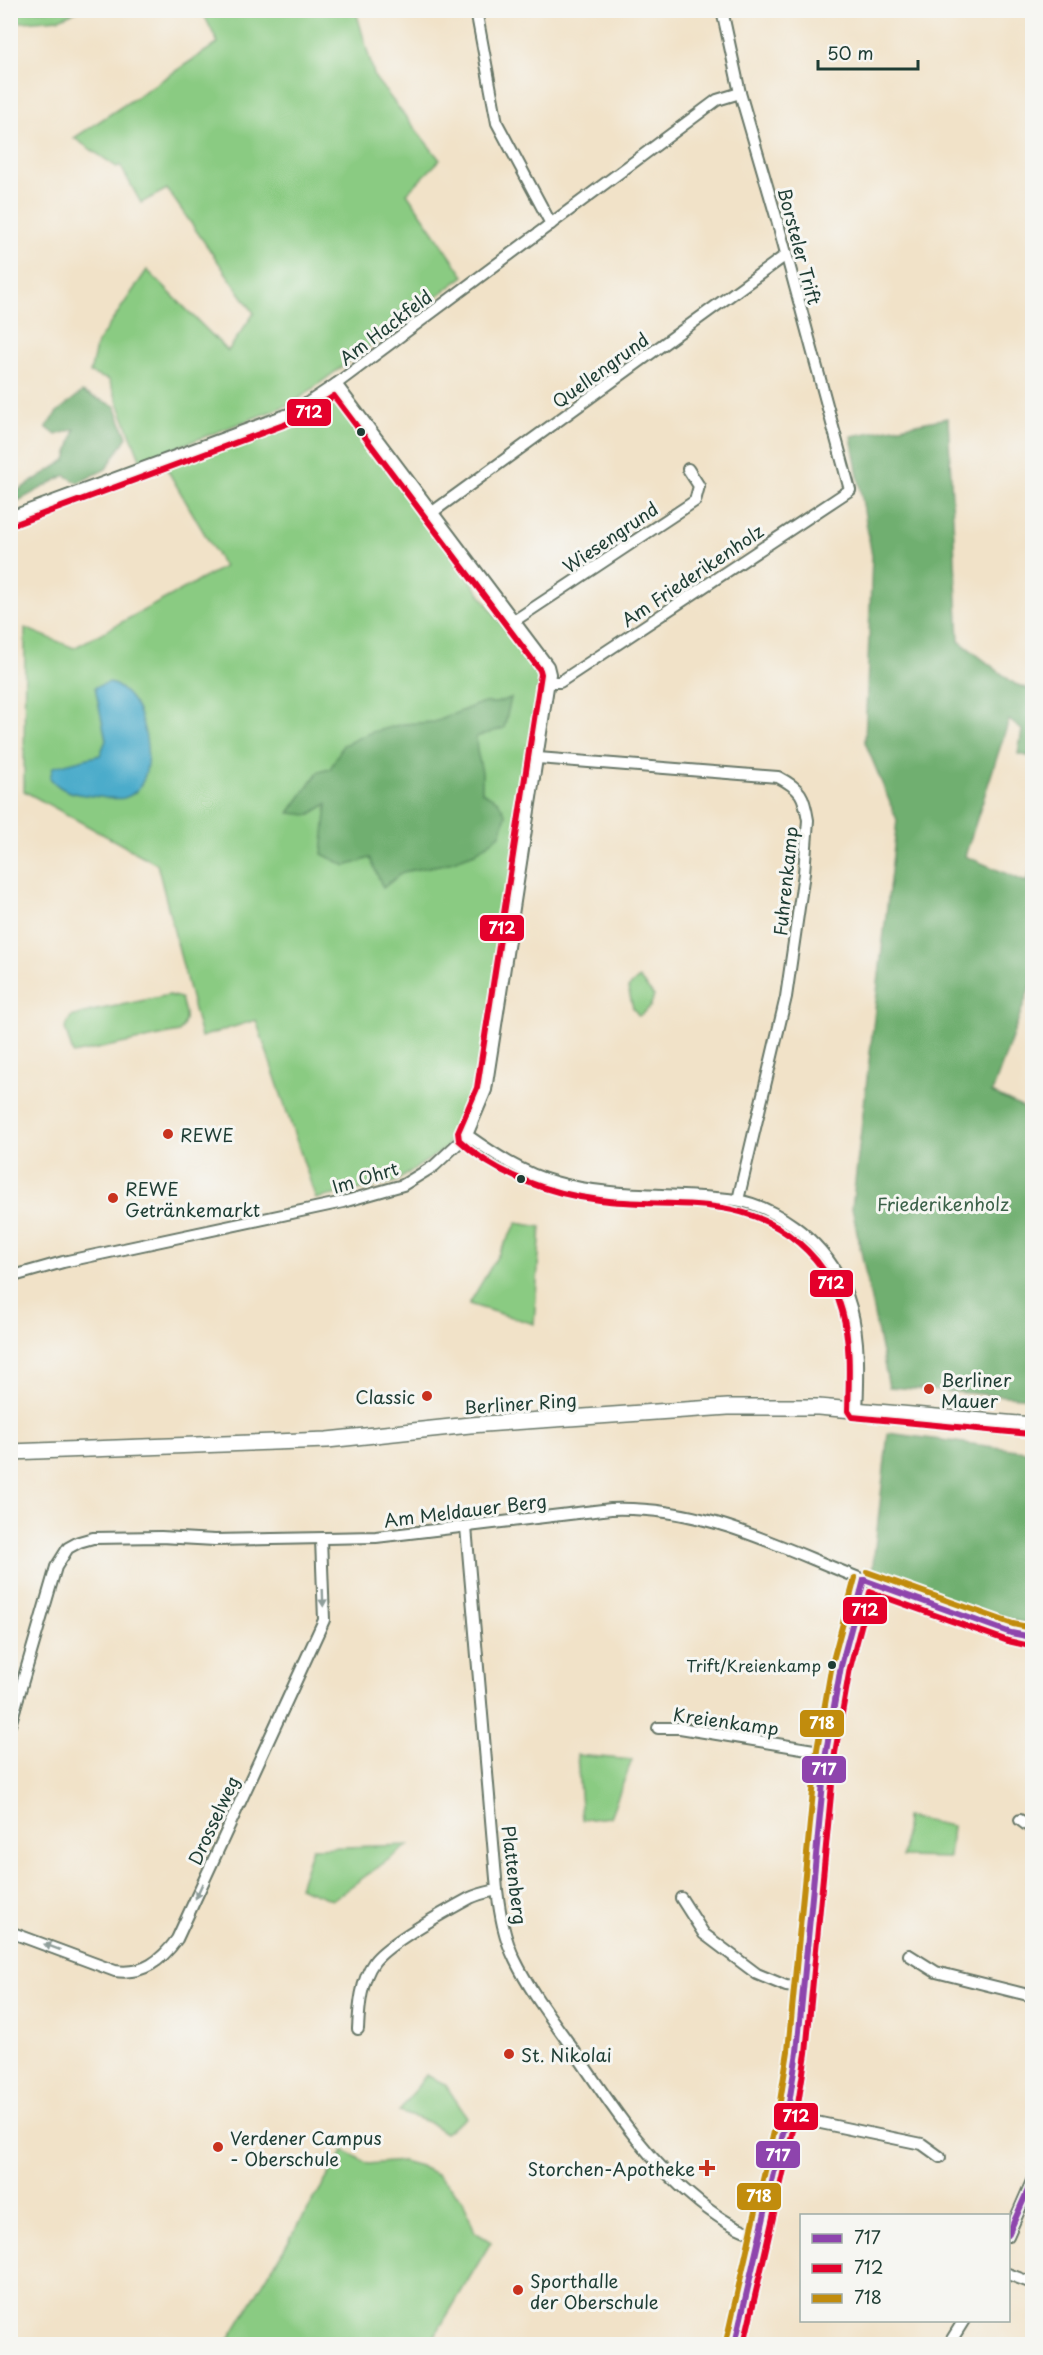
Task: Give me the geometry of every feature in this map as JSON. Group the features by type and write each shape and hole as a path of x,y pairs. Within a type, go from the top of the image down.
{"street":[{"path":"476,10 496,123 550,224"},
{"name":"Borsteler Trift","path":"722,10 740,93 850,490"},
{"name":"Am Hackfeld","path":"10,517 294,412 336,384 717,100 740,93"},
{"name":"Quellengrund","path":"434,511 786,255"},
{"name":"Im Ohrt","path":"10,1277 89,1256 343,1202 403,1185 434,1167 467,1135 486,1090 550,682 548,666 434,511 336,384"},
{"name":"Wiesengrund","path":"514,621 695,501 699,486 688,469"},
{"name":"Am Friederikenholz","path":"550,682 560,682 850,490"},
{"name":"Fuhrenkamp","path":"538,758 778,777 795,786 805,799 808,820 804,873 788,986 738,1200"},
{"path":"467,1135 529,1173 560,1183 621,1194 738,1200 758,1206 782,1218 808,1236 828,1257 840,1278 855,1317 857,1410"},
{"name":"Berliner Ring","path":"10,1452 327,1440 470,1425 728,1407 818,1407 1032,1425"},
{"name":"Am Meldauer Berg","path":"10,1725 56,1567 68,1548 93,1538 161,1537 215,1540 376,1538 611,1509 644,1508 691,1516 748,1532 864,1580 1011,1632 1032,1637"},
{"name":"Plattenberg","path":"465,1527 497,1890 507,1941 524,1976 610,2105 645,2151 673,2180 713,2213 746,2232 759,2235"},
{"name":"Drosselweg","path":"10,1932 126,1973 152,1965 165,1956 177,1939 324,1620 321,1539"},
{"path":"735,2344 787,2116 797,2052 826,1752 841,1666 864,1580"},
{"name":"Kreienkamp","path":"658,1728 680,1728 826,1752"},
{"path":"1020,1820 1032,1829"},
{"path":"358,2029 359,2008 366,1977 373,1963 385,1950 472,1897 497,1890"},
{"path":"681,1898 704,1934 757,1974 786,1986 803,1988"},
{"path":"909,1955 936,1972 1032,1996"},
{"path":"787,2116 922,2145 940,2157"},
{"path":"1010,2231 1032,2181"},
{"path":"1010,2275 1032,2283"},
{"path":"949,2344 963,2322"}],"green space":[{"path":"11,10 77,11 59,19 11,23"},
{"path":"202,11 356,11 375,78 440,160 407,193 464,276 293,403 141,461 109,380 90,373 97,343 147,270 228,351 254,313 167,189 141,203 120,165 117,167 74,138 218,43"},
{"path":"82,392 115,406 127,437 106,469 78,483 65,475 11,505 11,495 66,460 75,429 56,435 46,427 57,412"},
{"path":"332,397 450,552 542,681 478,1089 446,1148 395,1182 316,1199 256,1020 201,1037 157,864 24,791 25,628 74,648 224,567 165,466 302,415"},
{"name":"Friederikenholz","path":"948,418 959,641 1015,684 1032,690 1032,757 1018,754 1022,730 1009,720 965,856 1026,882 1032,867 1032,988 1030,987 992,1093 1032,1112 1032,1167 1029,1175 1032,1183 1032,1398 889,1387 852,1208 897,820 865,742 872,556 851,436"},
{"path":"511,698 504,728 476,737 482,772 482,792 498,801 506,815 500,835 475,853 445,864 403,872 383,888 370,858 346,866 322,854 327,804 309,815 289,813 318,772 330,769 343,745 372,732 403,724 434,722 481,703 496,703"},
{"path":"639,978 654,996 650,1007 639,1016 633,1008 628,988"},
{"path":"169,995 181,998 184,1008 185,1020 179,1032 73,1054 65,1028 71,1017"},
{"path":"517,1223 541,1227 534,1324 469,1304"},
{"path":"888,1433 1032,1452 1032,1624 1004,1619 872,1574"},
{"path":"577,1755 632,1760 610,1817 582,1820"},
{"path":"906,1817 952,1826 949,1858 903,1857"},
{"path":"409,1845 332,1900 299,1887 312,1848"},
{"path":"426,2075 445,2084 467,2117 445,2133 428,2122 399,2112"},
{"path":"344,2150 368,2164 402,2161 420,2166 438,2175 463,2200 475,2232 491,2242 430,2344 226,2344"}],"water":[{"path":"110,682 131,699 137,709 146,737 147,768 143,781 135,792 120,799 69,792 50,778 53,767 100,755 106,740 95,687"}],"transit line":[{"name":"712","path":"13,525 297,420 334,396 541,674 477,1088 458,1132 459,1140 507,1173 543,1188 600,1200 729,1209 753,1216 777,1227 814,1257 835,1292 847,1335 848,1411 852,1417 1031,1434"},
{"name":"718","path":"867,1572 1013,1624 1032,1628"},
{"name":"718","path":"726,2342 778,2114 788,2051 817,1750 832,1664 855,1578"},
{"name":"717","path":"864,1580 1011,1633 1032,1637"},
{"name":"717","path":"735,2344 787,2116 797,2052 826,1752 841,1666 864,1580"},
{"name":"712","path":"744,2344 796,2117 806,2053 835,1753 850,1668 870,1592 1008,1641 1030,1646"},
{"name":"717","path":"1010,2230 1032,2181"}],"place":[{"name":"REWE","path":"168,1134"},
{"name":"REWE Getränkemarkt","path":"113,1198"},
{"name":"Berliner Mauer","path":"929,1389"},
{"name":"Classic","path":"427,1396"},
{"name":"Trift/Kreienkamp","path":"832,1665"},
{"name":"St. Nikolai","path":"509,2054"},
{"name":"Verdener Campus - Oberschule","path":"218,2147"},
{"name":"Storchen-Apotheke","path":"707,2168"},
{"name":"Sporthalle der Oberschule","path":"518,2290"}]}
